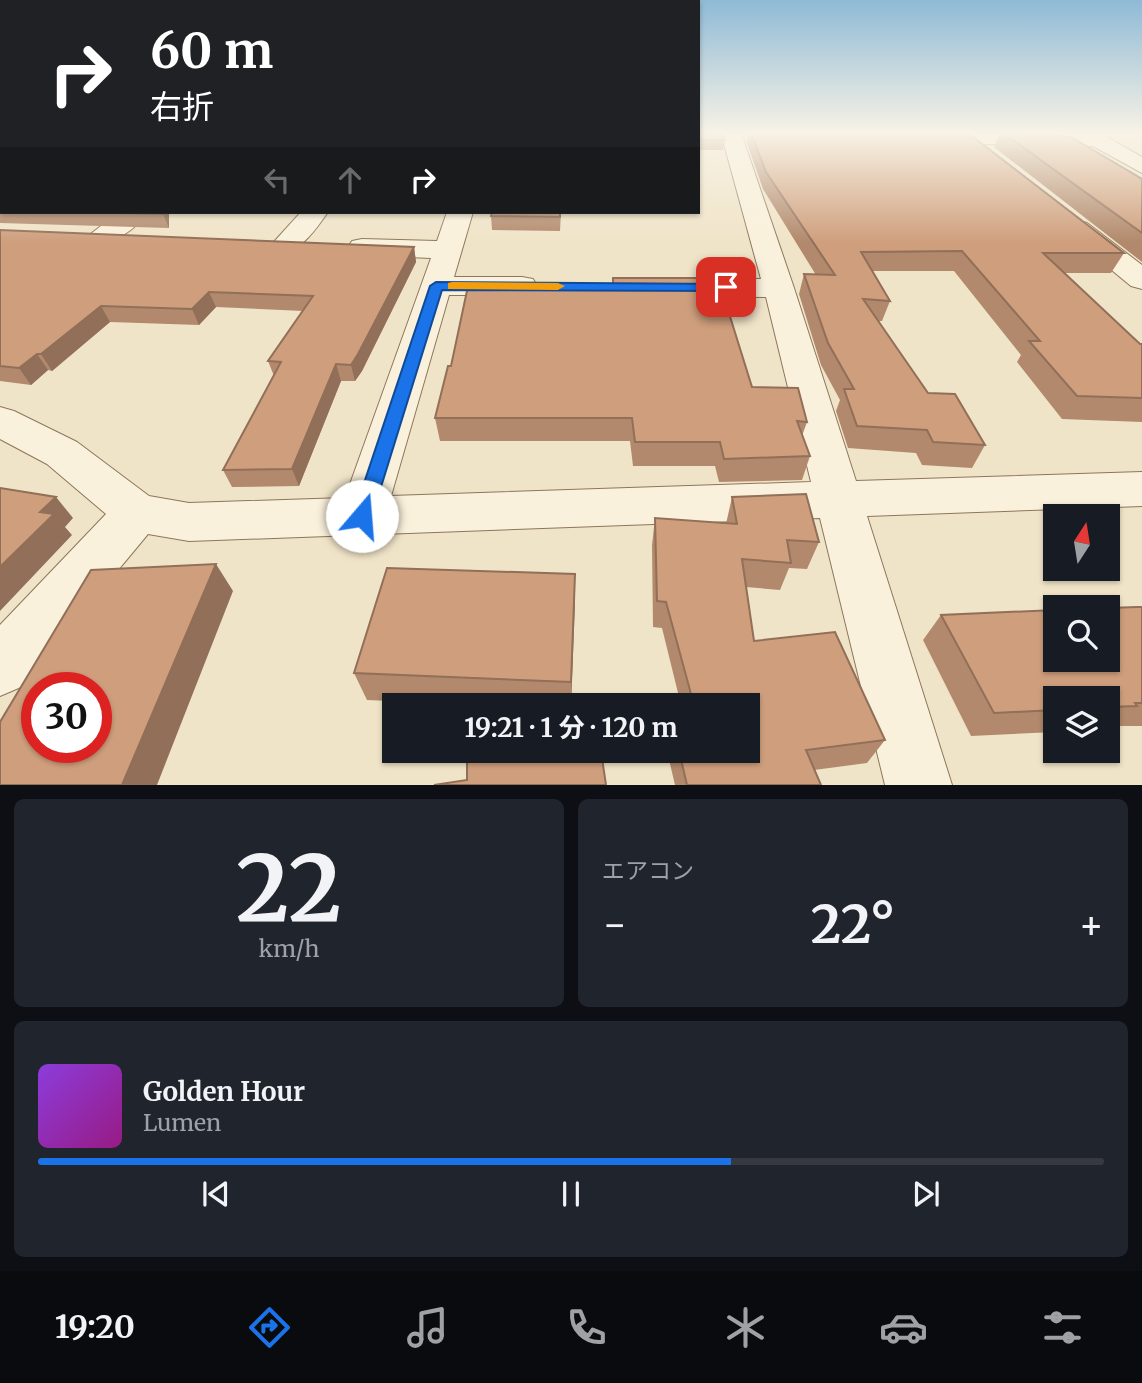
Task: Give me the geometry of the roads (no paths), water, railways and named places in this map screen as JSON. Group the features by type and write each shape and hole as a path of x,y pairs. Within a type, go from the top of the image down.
{"street":[{"path":"737,170 779,288 919,785"},
{"path":"1059,213 1142,280"},
{"path":"312,214 273,244 333,246 546,286"},
{"path":"362,516 459,214"},
{"path":"90,236 138,225"},
{"path":"642,287 779,288"},
{"path":"0,421 62,453 137,513 189,522 1142,489"},
{"path":"0,667 137,513"}]}
